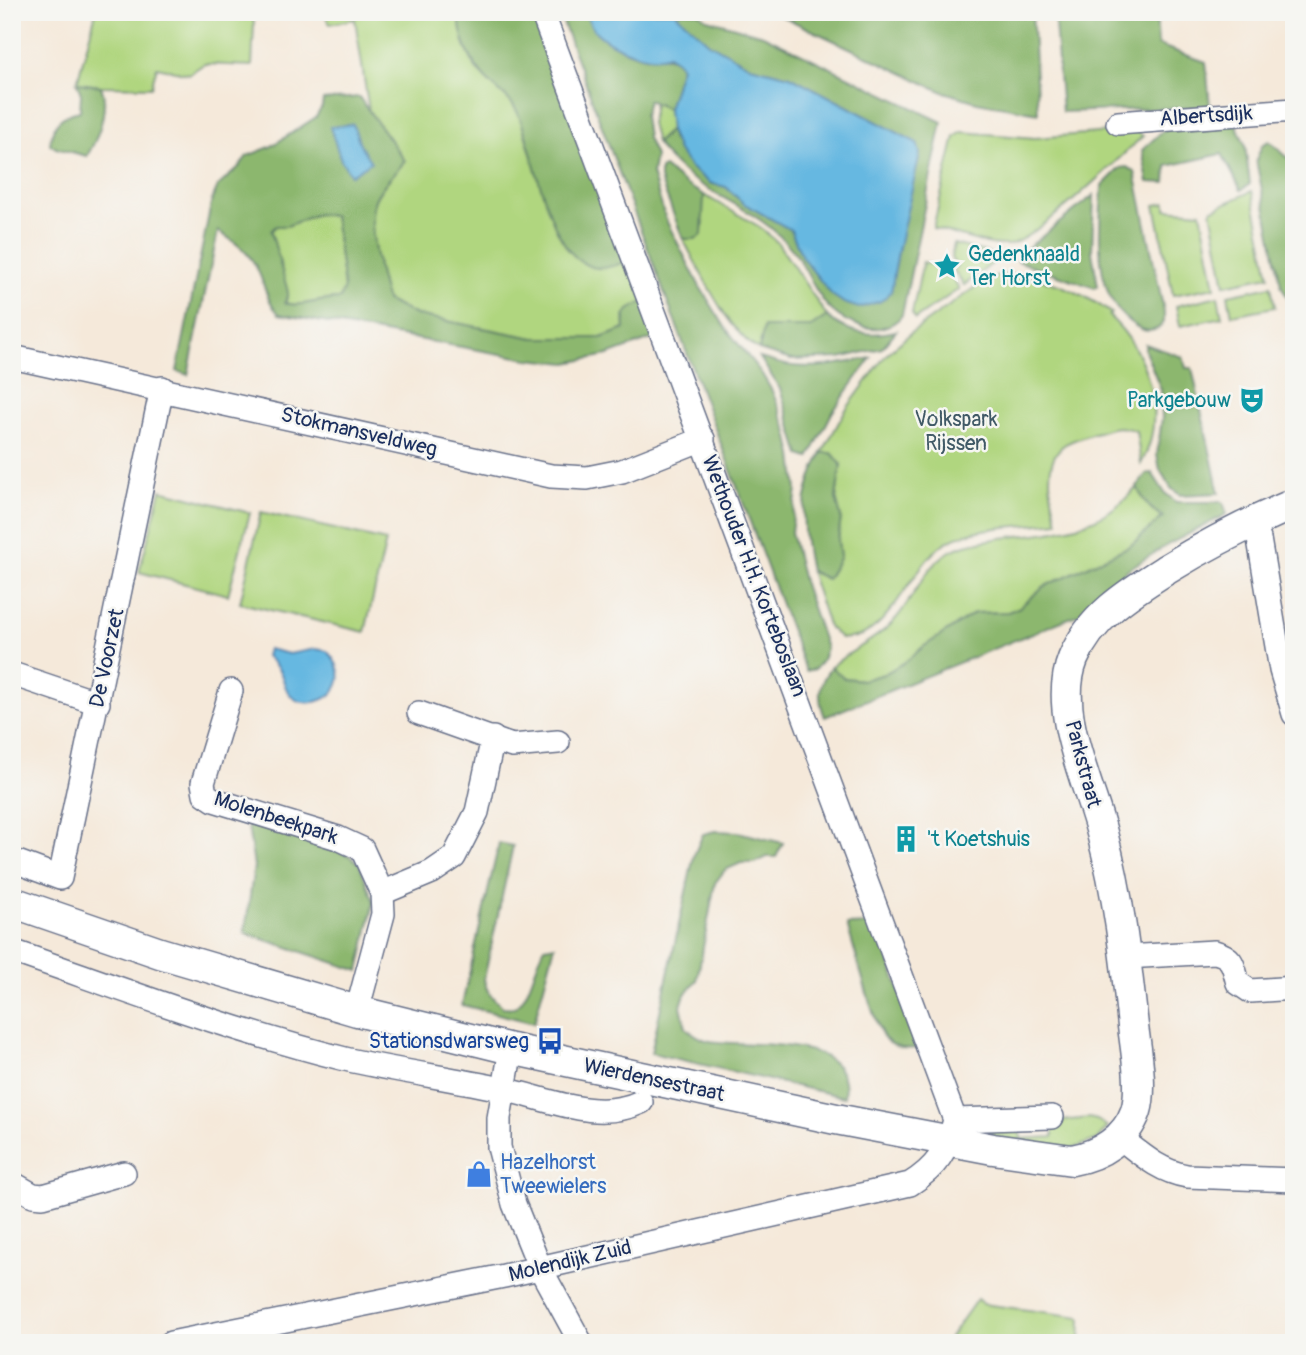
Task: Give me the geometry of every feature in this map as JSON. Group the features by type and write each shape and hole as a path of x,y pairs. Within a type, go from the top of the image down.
{"main road":[{"name":"Parkstraat","path":"1119,1137 1132,1118 1138,1099 1136,1054 1125,957 1108,856 1068,720 1067,684 1073,660 1084,638 1117,601 1216,539 1294,504"},
{"name":"Wierdensestraat","path":"12,902 160,953 357,1011 511,1049 952,1131 1072,1160 1100,1152 1119,1137"}],"street":[{"name":"Wethouder H.H. Korteboslaan","path":"542,12 703,439 952,1131"},
{"name":"Albertsdijk","path":"1118,123 1294,110"},
{"name":"Stokmansveldweg","path":"12,357 551,476 587,478 622,471 703,439"},
{"name":"De Voorzet","path":"12,860 60,878 162,388"},
{"path":"1252,521 1259,539 1281,670 1292,700"},
{"path":"12,674 98,703"},
{"name":"Molenbeekpark","path":"231,691 203,783 205,794 214,800 338,838 362,849 382,893 383,914 357,1011"},
{"path":"419,713 512,746 558,742"},
{"path":"382,893 432,872 454,856 477,812 493,738"},
{"name":"Wierdensestraat","path":"12,951 248,1032 346,1059 503,1089 593,1110 614,1111 641,1102"},
{"path":"1125,957 1215,952 1226,955 1232,962 1238,983 1250,991 1294,988"},
{"path":"511,1049 499,1118 499,1147 514,1204 540,1268 581,1343"},
{"name":"Wierdensestraat","path":"952,1131 1052,1117"},
{"name":"Molendijk Zuid","path":"171,1343 540,1268 910,1184 927,1174 939,1162 952,1131"},
{"path":"1119,1137 1158,1168 1170,1173 1294,1180"},
{"path":"12,1183 33,1195 43,1196 124,1173"}],"green space":[{"path":"96,12 252,12 252,66 204,64 189,74 157,67 151,87 77,83"},
{"path":"323,12 459,12 465,46 476,69 511,102 519,114 543,193 557,230 569,251 629,261 644,302 624,315 625,329 601,338 534,338 416,315 386,301 375,251 372,212 380,191 405,161 369,111 355,19 330,24"},
{"path":"459,12 536,12 629,261 597,268 580,261 567,247 546,204 517,111 484,77 473,61 461,33"},
{"path":"559,12 584,12 596,32 612,44 646,57 669,57 681,67 668,109 648,100 644,116 647,138 655,156 652,174 666,220 700,287 725,327 762,374 787,429 797,490 791,532 803,581 826,648 815,669 806,671"},
{"path":"674,12 698,12 707,19 763,35 942,122 902,315 895,322 880,328 867,328 833,312 820,296 797,256 780,236 753,215 694,180 668,158 656,143 670,130 672,139 710,183 726,187 743,203 791,230 802,257 832,295 891,292 917,143 790,76 750,66 709,43"},
{"path":"773,12 1032,12 1038,113 977,102 941,91"},
{"path":"1054,12 1156,12 1158,45 1206,62 1210,107 1062,112"},
{"path":"77,83 101,86 103,94 102,122 87,156 50,144 58,122 67,115 80,111 81,94"},
{"path":"359,97 405,161 381,190 373,210 375,250 387,301 416,315 534,338 601,338 625,329 628,311 644,302 657,337 608,355 567,363 528,359 279,314 270,301 252,260 240,247 218,231 188,375 177,371 212,199 218,186 247,156 270,147 316,117 323,100","holes":["317,214 334,216 344,287 340,299 285,303 288,292 271,231 276,226 287,226"]},
{"path":"654,103 668,109 670,130 656,143 651,124"},
{"path":"1235,121 1245,145 1250,184 1241,190 1222,154 1167,166 1166,183 1148,182 1142,150 1168,126"},
{"path":"1134,130 1143,136 1075,199 1018,241 1006,245 989,243 933,228 955,137 962,132 1035,138"},
{"path":"1269,141 1294,163 1294,301 1289,301 1281,285 1256,160 1262,145"},
{"path":"664,167 704,195 702,235 695,239 683,239 660,179 660,169"},
{"path":"1127,167 1135,172 1164,312 1164,322 1151,331 1141,329 1125,318 1113,303 1102,265 1102,186 1120,168"},
{"path":"1252,191 1269,276 1225,285 1211,210"},
{"path":"704,195 760,227 777,242 827,316 811,327 764,327 759,350 736,330 706,283 683,239 695,239 704,224"},
{"path":"1094,195 1092,252 1098,286 1095,288 1018,261 1020,254"},
{"path":"1166,203 1166,209 1201,212 1215,287 1173,295 1155,205"},
{"path":"317,214 334,215 344,287 340,299 285,303 287,298 271,231 276,226 287,226"},
{"path":"954,244 995,255 993,263 964,285 953,270 957,267 951,258"},
{"path":"923,262 938,266 944,276 949,274 959,289 915,319 912,313"},
{"name":"Volkspark Rijssen","path":"1000,275 1030,277 1059,285 1111,313 1109,316 1123,330 1134,347 1150,385 1153,426 1141,464 1136,431 1130,429 1111,428 1064,445 1057,452 1050,471 1051,493 1058,522 989,529 950,540 923,564 887,615 873,628 858,637 841,638 829,628 810,571 827,579 840,557 838,541 841,517 836,499 841,464 832,453 822,453 845,411 886,355 911,333 981,283"},
{"path":"1271,286 1275,307 1232,315 1228,295"},
{"path":"1218,296 1222,317 1180,326 1176,306"},
{"path":"827,316 843,327 868,334 896,331 882,348 840,358 791,360 759,350 764,327 811,327"},
{"path":"1145,344 1183,357 1186,368 1192,368 1219,493 1180,495 1171,488 1160,470 1157,455 1162,418 1161,390"},
{"path":"760,358 785,365 813,367 871,358 832,413 809,458 800,455 780,389"},
{"path":"822,453 832,453 841,464 836,498 841,517 838,541 840,557 827,579 810,571 804,525 809,483"},
{"path":"1152,473 1165,493 1176,502 1223,502 1227,514 1169,544 1127,570 1082,613 825,717 820,691 823,679 831,667 844,678 863,680 884,674 975,613 1008,612 1020,607 1043,587 1130,546 1163,517 1147,504 1137,487 1146,474"},
{"path":"1137,487 1147,504 1163,517 1130,546 1043,587 1020,607 1008,612 975,613 884,674 863,680 844,678 831,667 892,623 932,567 949,552 971,544 1054,531 1089,522 1122,502"},
{"path":"161,490 250,513 228,595 139,572"},
{"path":"261,512 386,541 365,632 240,603"},
{"path":"247,820 288,831 350,856 359,863 374,902 359,971 245,933 254,866"},
{"path":"715,831 738,832 783,843 776,857 767,857 755,863 741,863 725,870 715,883 697,980 685,994 681,1006 686,1028 700,1038 710,1041 795,1047 816,1053 833,1062 843,1076 844,1097 651,1053 694,855 703,834"},
{"path":"499,843 513,846 484,979 488,991 496,1001 503,1007 514,1007 524,998 545,947 555,945 534,1023 462,1005"},
{"path":"876,924 920,1047 902,1048 893,1045 885,1039 875,1019 847,925"},
{"path":"1089,1118 1108,1127 1098,1139 1072,1149 974,1134 973,1125 1019,1124 1021,1139 1053,1137 1053,1122"},
{"path":"977,1299 983,1304 1081,1317 1080,1343 946,1343"}],"water":[{"path":"584,12 674,12 709,43 750,66 790,76 917,143 920,153 891,292 881,301 859,308 844,303 832,295 802,257 791,230 743,203 726,187 710,183 691,168 678,151 670,130 668,109 681,67 677,61 668,55 641,55 610,43 594,30"},
{"path":"353,124 361,147 371,162 351,175 341,160 330,127"},
{"path":"268,649 289,654 316,649 327,651 337,665 340,677 337,687 321,700 301,701 292,697 279,670 266,656"}],"place":[{"name":"Gedenknaald Ter Horst","path":"947,266"},
{"name":"Parkgebouw","path":"1252,400"},
{"name":"'t Koetshuis","path":"906,839"},
{"name":"Stationsdwarsweg","path":"550,1041"},
{"name":"Hazelhorst Tweewielers","path":"479,1174"}]}
